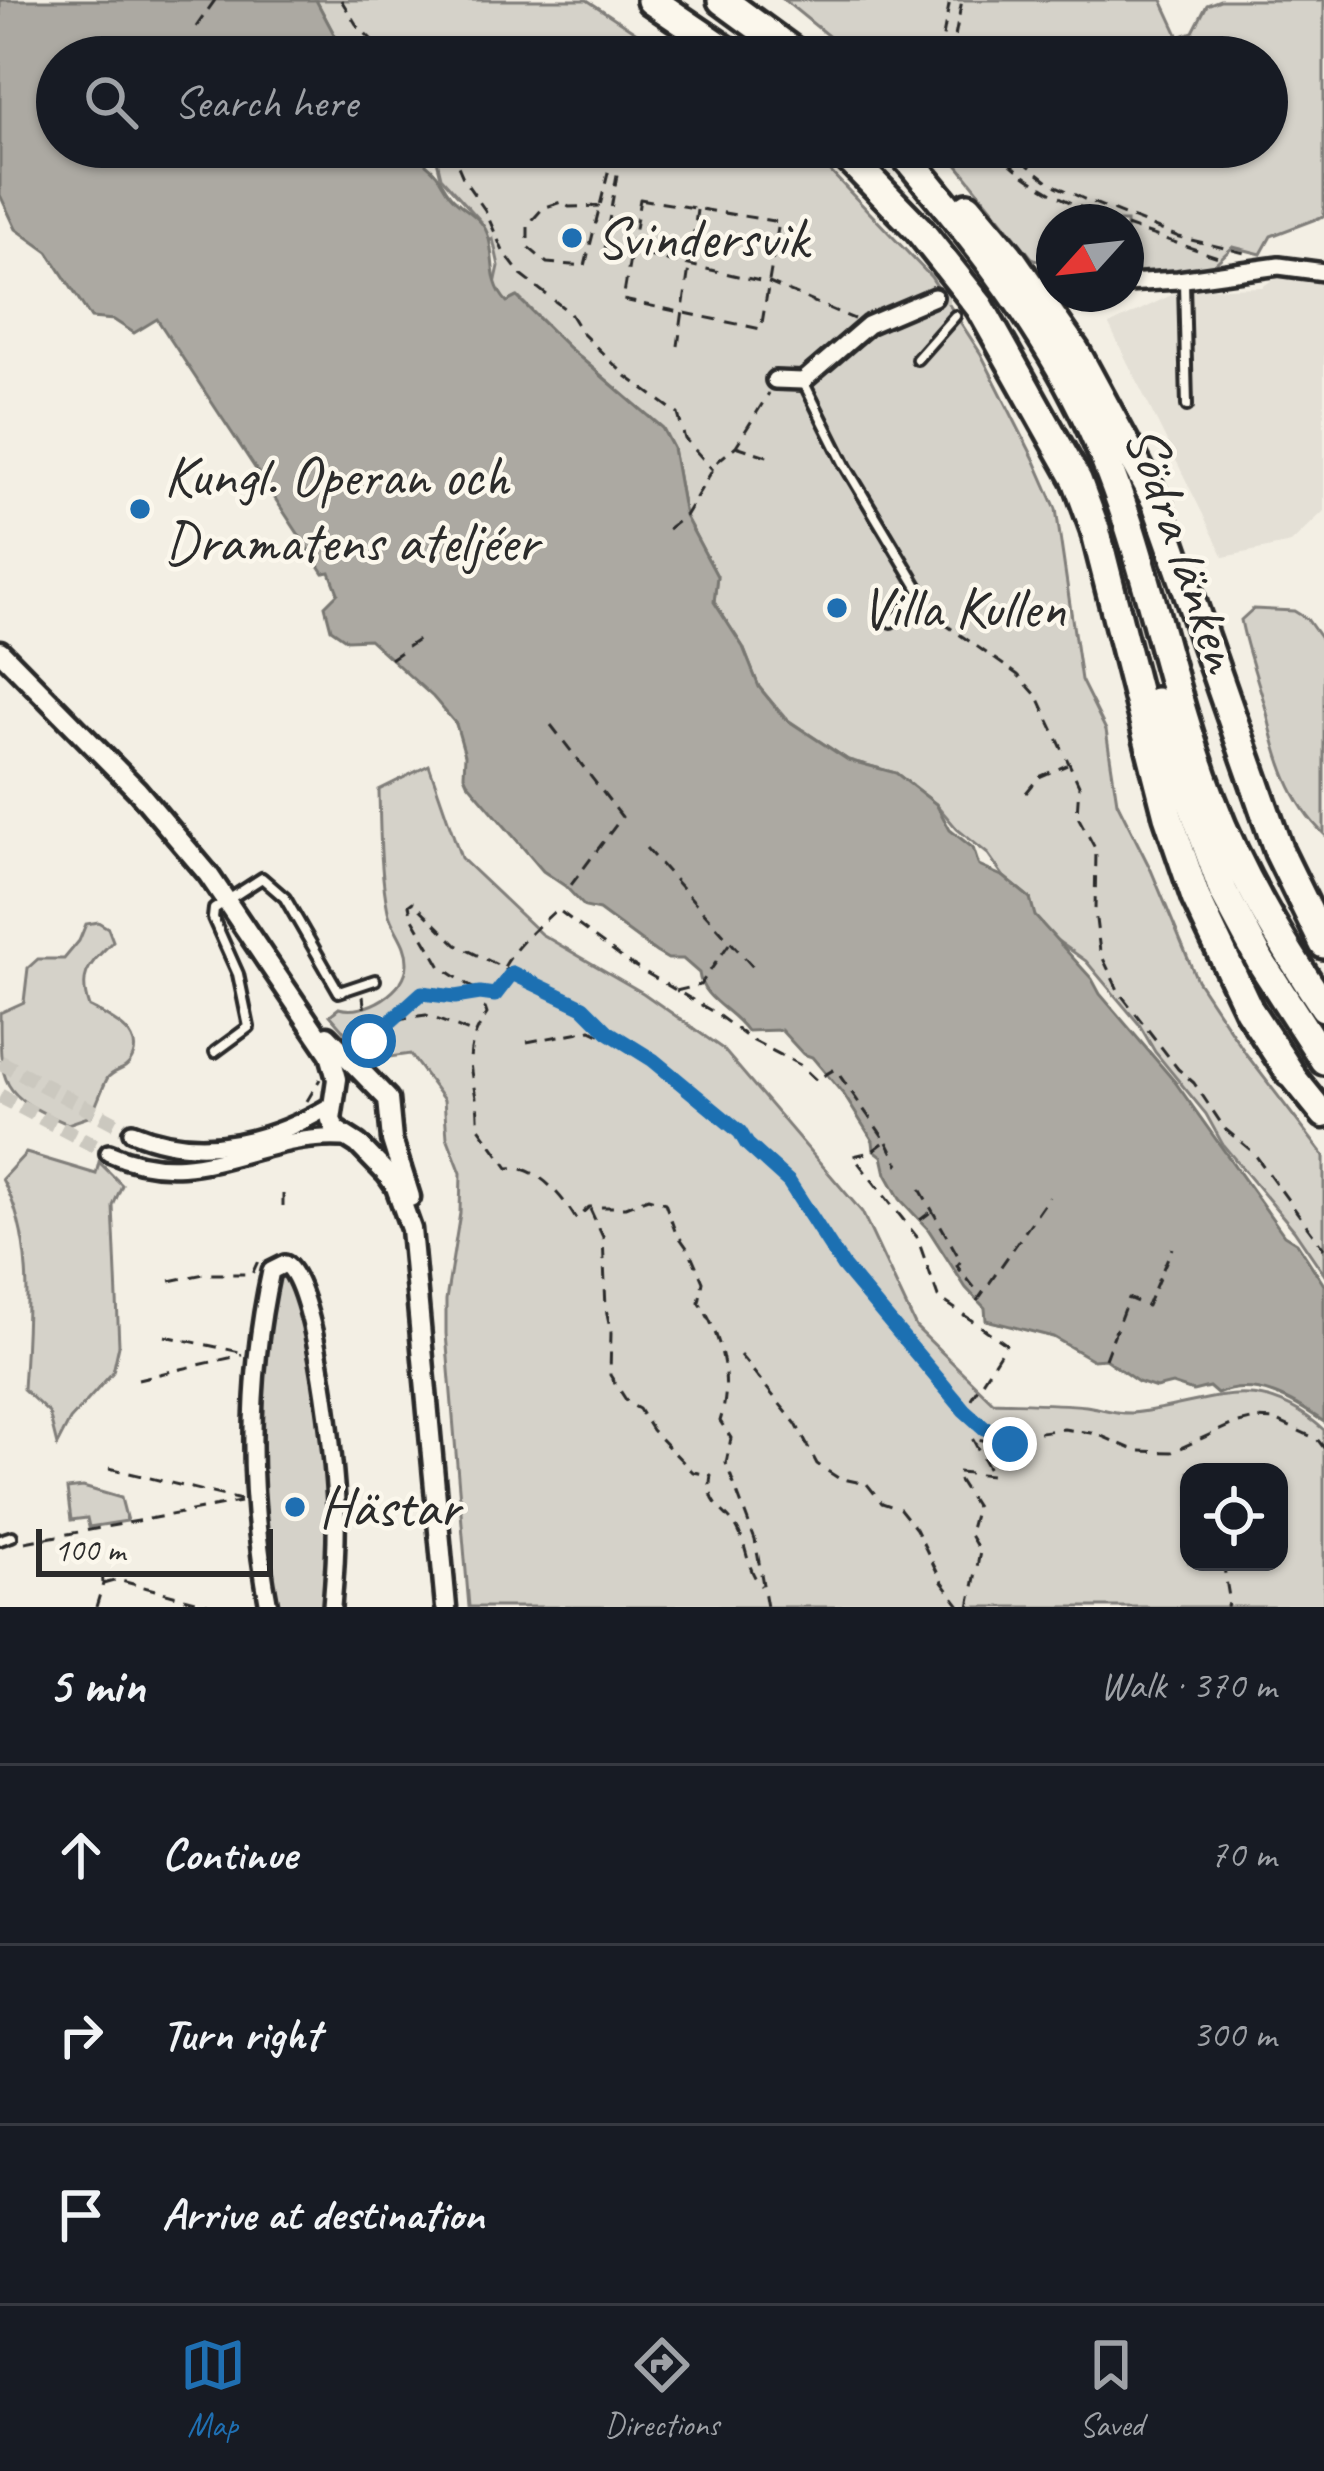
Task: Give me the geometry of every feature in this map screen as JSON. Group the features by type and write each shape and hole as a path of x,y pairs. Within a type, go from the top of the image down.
{"highway":[{"path":"651,0 704,36"},
{"path":"722,0 771,36"},
{"path":"859,168 919,230 980,307 1066,460 1095,529 1168,816 1196,898 1249,1010 1290,1073"},
{"name":"Södra länken","path":"914,168 1023,308 1083,410 1134,538 1209,795 1250,887 1324,1007"},
{"path":"932,168 1010,256 1075,351 1156,501 1280,852 1324,944"},
{"name":"Södra länken","path":"1095,529 1223,892 1324,1060"}],"main road":[{"path":"1290,1073 1324,1115"}],"street":[{"path":"1144,282 1279,266 1324,272"},
{"path":"775,380 803,381 868,325 934,297"},
{"path":"0,651 146,800 226,899 330,1054 332,1120 396,1186 411,1229"},
{"path":"298,1007 380,1089 390,1106 392,1140 413,1214 446,1607"},
{"path":"132,1132 173,1145 231,1145 273,1136 359,1083 380,1089"},
{"path":"109,1153 137,1166 192,1167 297,1142 378,1139 391,1121"},
{"path":"269,1607 255,1514 258,1355 274,1267 285,1264 296,1273 324,1388 336,1504 332,1607"}],"lane":[{"path":"1184,280 1187,406"},
{"path":"917,359 955,316"},
{"path":"803,381 857,486 922,595 891,622"},
{"path":"215,1052 249,1027 249,1011 213,918 214,909 262,878 285,898 339,992 375,980"},
{"path":"0,1540 12,1540"}],"path":[{"path":"196,27 215,0"},
{"path":"341,0 368,36"},
{"path":"943,36 950,0"},
{"path":"955,36 962,0"},
{"path":"459,168 521,275 569,312 582,333 626,376 677,414 686,439 713,470"},
{"path":"600,206 555,203 544,208 528,225 528,247 547,263 585,266 597,222 608,168"},
{"path":"597,222 608,226 618,168"},
{"path":"1013,168 1076,204"},
{"path":"1032,168 1052,184 1179,237 1252,255 1265,268"},
{"path":"640,199 697,208 779,222 761,328 623,300 640,199"},
{"path":"678,346 697,208"},
{"path":"1144,232 1229,260 1239,272"},
{"path":"604,246 769,283 868,325"},
{"path":"590,250 602,255"},
{"path":"668,529 685,516 713,470 736,446 775,380"},
{"path":"736,446 773,458"},
{"path":"922,595 946,625 1018,675 1038,697 1078,785 1077,815 1096,850 1100,952 1119,992 1194,1083 1225,1129 1252,1152 1324,1249"},
{"path":"390,659 422,637"},
{"path":"551,725 622,817 568,889"},
{"path":"1026,794 1039,777 1067,765"},
{"path":"646,848 754,968"},
{"path":"480,993 441,967 412,916 410,903 457,945 583,1007 608,1032 666,1071 780,1171 843,1266 984,1428 1017,1438 1064,1430 1097,1434 1136,1451 1172,1452 1231,1425 1275,1420 1316,1439 1324,1448"},
{"path":"503,968 522,936 543,928 557,909 626,961 816,1080 835,1069 899,1165"},
{"path":"676,991 700,985 730,942"},
{"path":"512,973 473,1034 468,1060 481,1109 478,1126 508,1168 525,1168 548,1185 576,1219 589,1207 625,1207 648,1198 665,1202 675,1232 704,1282 699,1302 713,1322 726,1377 719,1421 731,1438 726,1463 755,1540 767,1607"},
{"path":"356,1052 422,993 495,995"},
{"path":"364,1003 369,1041"},
{"path":"393,1018 426,1015 473,1034"},
{"path":"527,1042 591,1030 602,1035 608,1032"},
{"path":"886,1141 871,1152 853,1156 917,1237 938,1297 1006,1344 964,1410"},
{"path":"920,1189 961,1261 957,1266 979,1299 1049,1197"},
{"path":"283,1194 283,1208"},
{"path":"589,1207 603,1237 610,1375 628,1403 639,1409 652,1430 694,1472 711,1474 709,1489 721,1515 739,1533 750,1573 766,1591"},
{"path":"920,1220 932,1211"},
{"path":"1105,1359 1128,1298 1147,1306 1172,1248"},
{"path":"170,1281 204,1274 252,1274 257,1260 274,1267"},
{"path":"138,1379 249,1354 165,1336"},
{"path":"740,1355 796,1424 817,1464 838,1478 867,1484 882,1502 900,1509 961,1607"},
{"path":"969,1607 980,1552 970,1533 976,1507 957,1472 992,1475 972,1438 1010,1444 1017,1438"},
{"path":"12,1540 245,1501 109,1468"},
{"path":"96,1529 97,1537"},
{"path":"96,1607 102,1569"},
{"path":"1225,1571 1227,1607"},
{"path":"103,1584 118,1580 218,1607"}],"shaded area":[{"path":"0,0 316,0 336,36 36,36 36,168 430,168 486,231 495,280 507,302 517,297 662,428 673,448 685,516 717,576 714,602 743,647 759,687 784,718 848,760 896,773 936,804 950,830 973,848 979,866 1004,877 1030,898 1035,916 1175,1082 1284,1235 1297,1243 1324,1285 1324,1422 1286,1399 1259,1390 1217,1394 1209,1387 1193,1391 1172,1384 1156,1388 1053,1337 986,1320 985,1308 966,1288 928,1229 900,1199 873,1141 812,1057 803,1054 781,1030 747,1031 683,959 668,959 656,952 599,910 585,907 543,871 467,782 456,724 433,697 369,639 347,640 331,629 325,606 338,593 330,572 324,573 157,319 134,333 114,320 91,318 48,252 16,229 0,195"},
{"path":"316,0 587,0 641,36 336,36"},
{"path":"784,0 1162,0 1179,36 828,36"},
{"path":"1220,0 1324,0 1324,216 1271,236 1261,254 1233,247 1205,273 1144,276 1144,204 1036,204 1036,260 960,168 1288,168 1288,36 1182,36 1193,32 1207,5"},
{"path":"439,168 827,168 931,277 981,354 1056,509 1081,680 1106,730 1117,802 1197,980 1324,1156 1324,1274 1223,1145 1206,1114 1155,1052 1139,1024 1086,961 1052,937 1034,916 1030,898 1004,877 988,854 896,773 848,760 785,718 759,687 743,647 714,602 717,576 685,516 673,448 663,428 569,348 518,297 507,303 494,289 499,266 493,239 441,177"},
{"path":"1278,276 1324,282 1324,511 1291,543 1224,557 1109,325 1184,289 1262,287"},
{"path":"1253,609 1294,611 1307,619 1324,643 1324,834 1294,793 1275,746 1241,620"},
{"path":"429,765 461,858 541,934 643,993 723,1049 862,1212 916,1327 993,1402 1132,1413 1253,1395 1299,1411 1324,1430 1324,1607 469,1607 446,1334 461,1173 447,1137 444,1100 410,1054 369,1060 330,1015 339,1008 360,1008 383,999 405,973 406,955 385,896 379,790"},
{"path":"98,922 108,928 113,941 86,977 89,1007 130,1035 134,1052 128,1065 107,1079 91,1116 68,1124 29,1105 8,1085 1,1057 0,1013 24,1002 28,968 38,959 64,959 86,924"},
{"path":"26,1153 96,1174 99,1162 122,1185 113,1206 119,1345 113,1372 70,1420 57,1445 49,1413 23,1389 25,1254 2,1179"},
{"path":"291,1272 314,1353 328,1438 331,1494 326,1607 277,1607 265,1523 266,1356 280,1273"},
{"path":"83,1487 121,1498 127,1521 89,1527 87,1518 71,1520 67,1489"}],"tunnel":[{"path":"934,297 1036,288"},
{"path":"0,1062 132,1132"},
{"path":"0,1096 109,1153"}],"place":[{"name":"Svindersvik","path":"572,238"},
{"name":"Kungl. Operan och Dramatens ateljéer","path":"140,509"},
{"name":"Villa Kullen","path":"837,608"},
{"name":"Hästar","path":"295,1507"}],"route":[{"path":"369,1041 422,993 495,995 512,973 583,1007 608,1032 653,1060 740,1132 755,1152 780,1171 843,1266 957,1402 984,1428 1017,1438 1010,1444"}]}
